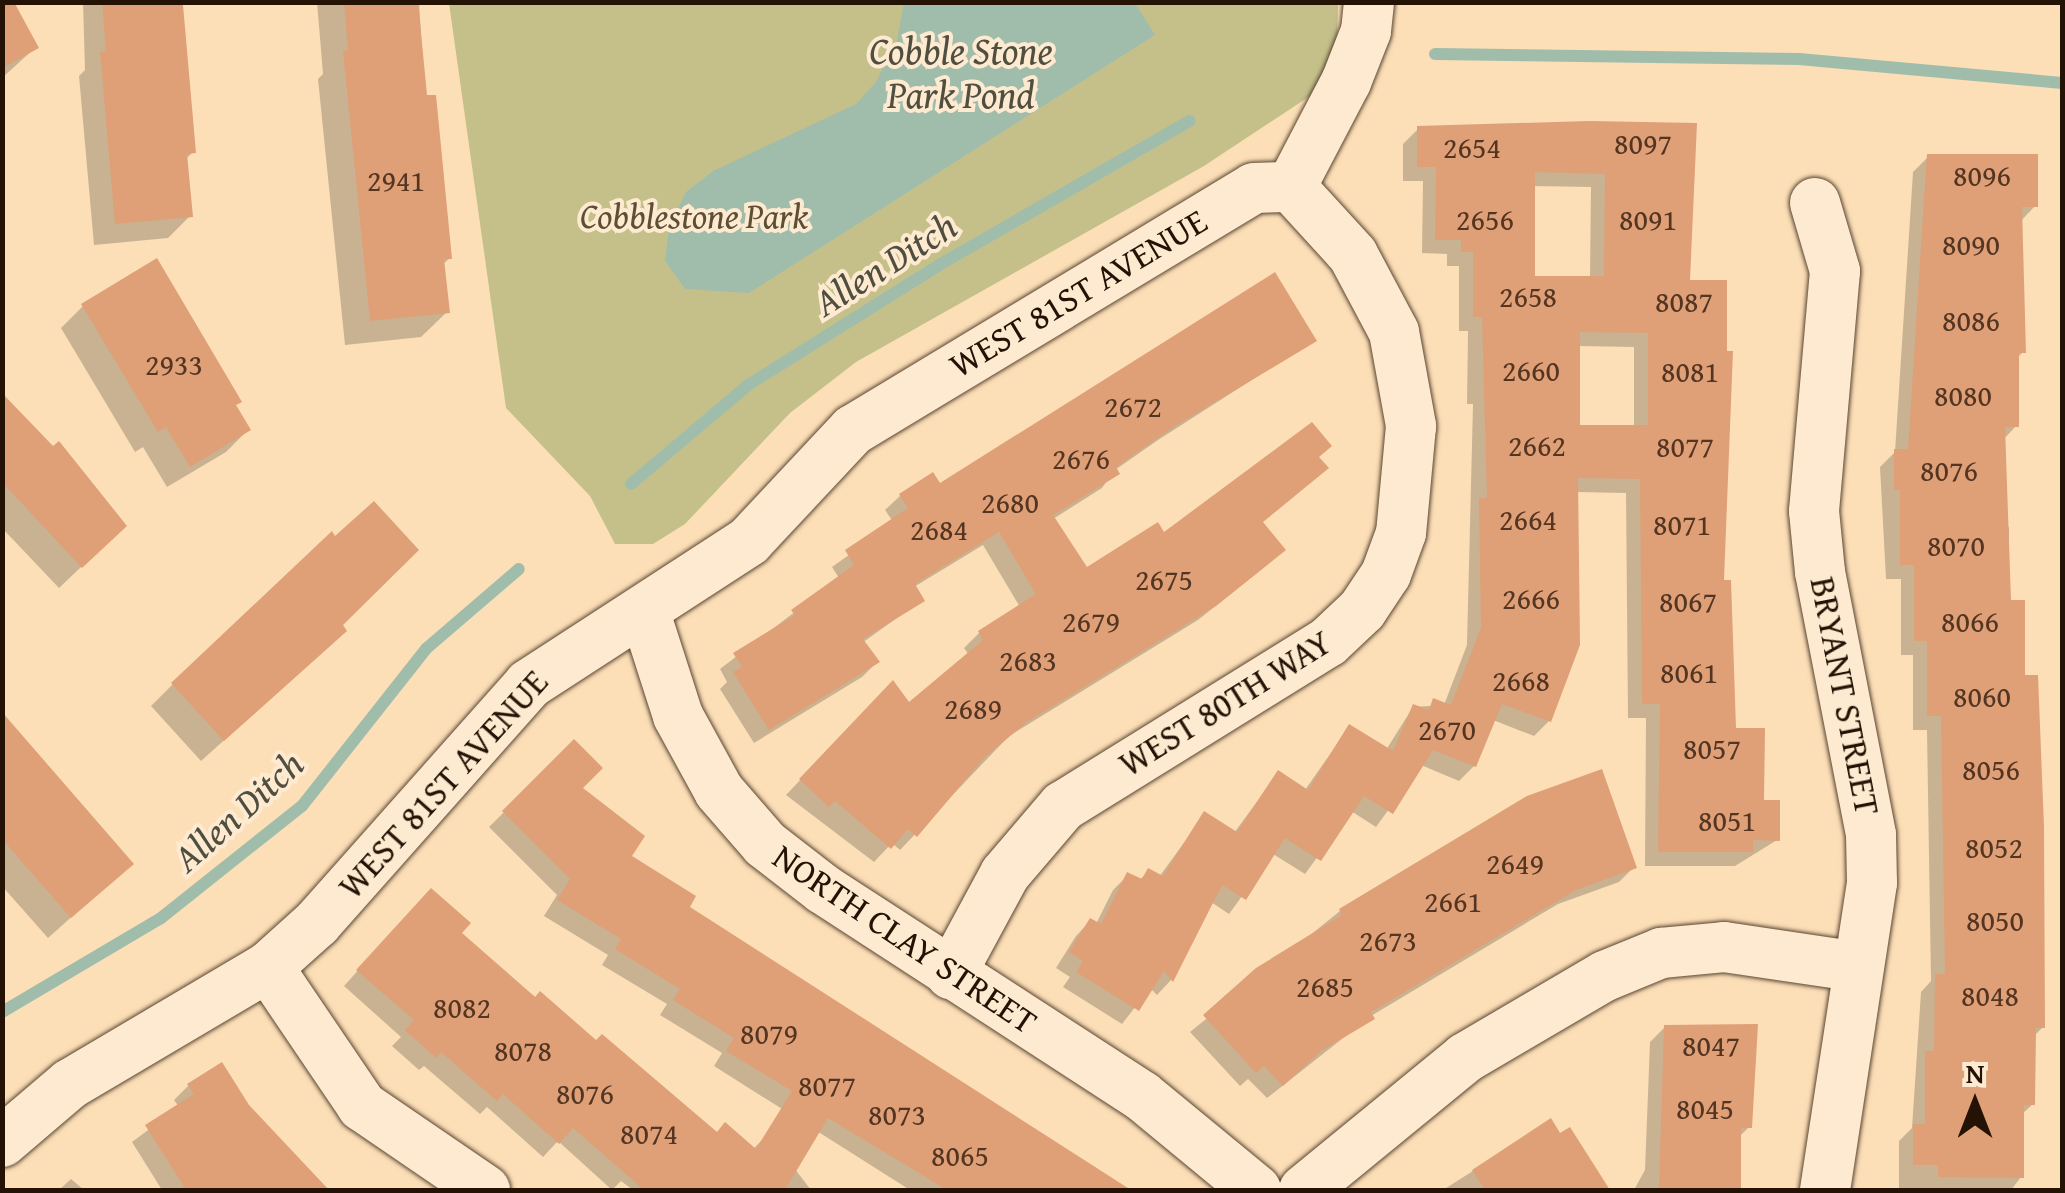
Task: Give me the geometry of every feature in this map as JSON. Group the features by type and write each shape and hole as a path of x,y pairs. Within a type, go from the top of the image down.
{"street":[{"path":"1291,187 1346,82 1366,30 1369,2"},
{"name":"WEST 81ST AVENUE","path":"2,1142 70,1084 268,967 317,923 529,684 578,648 646,613 748,541 868,418 1254,188 1291,187"},
{"name":"WEST 80TH WAY","path":"951,974 1006,874 1063,806 1328,642 1362,610 1386,574 1401,533 1411,426 1394,332 1353,254 1291,187"},
{"name":"BRYANT STREET","path":"1816,203 1836,271 1815,526 1871,835 1872,883 1825,1190"},
{"name":"NORTH CLAY STREET","path":"646,613 678,716 738,817 823,889 1142,1096 1256,1190"},
{"path":"1304,1190 1466,1058 1606,976 1661,953 1724,947 1858,967"},
{"path":"268,967 362,1106 485,1190"}],"green space":[{"name":"Cobblestone Park","path":"449,3 1338,3 1337,48 1319,90 1204,166 856,362 790,413 685,524 653,544 615,544 590,496 506,408"}],"water":[{"name":"Cobble Stone Park Pond","path":"904,3 1135,3 1155,35 749,293 685,289 665,261 669,227 686,192 713,171 856,104 876,82 897,40"}],"building":[{"path":"2,2 14,2 39,48 2,68"},
{"path":"102,2 183,5 196,153 187,154 193,217 115,224 100,52 106,51"},
{"path":"344,2 418,2 427,95 436,95 452,259 444,259 450,313 370,321 343,51 348,50"},
{"path":"1589,121 1697,123 1690,280 1727,280 1727,351 1733,351 1724,580 1731,580 1736,728 1765,728 1764,800 1780,800 1780,841 1753,840 1753,852 1658,852 1660,704 1642,704 1640,479 1578,478 1580,645 1551,722 1502,704 1476,767 1433,750 1393,814 1364,796 1321,861 1285,838 1246,900 1222,885 1173,982 1164,971 1139,1011 1076,972 1083,961 1069,952 1090,918 1101,924 1127,872 1142,879 1148,868 1163,876 1204,811 1237,832 1278,770 1308,790 1349,724 1393,751 1413,704 1429,710 1433,698 1451,705 1481,628 1479,498 1487,498 1482,317 1473,317 1473,252 1461,252 1461,240 1435,240 1436,167 1417,167 1417,126","holes":["1535,172 1605,174 1604,276 1535,276","1580,332 1648,333 1648,425 1580,425"]},
{"path":"1927,154 2038,154 2038,207 2022,207 2026,353 2019,353 2019,427 2005,427 2011,600 2025,600 2025,675 2038,675 2044,827 2045,1028 2036,1028 2035,1105 2024,1105 2024,1178 1938,1177 1938,1165 1913,1165 1913,1124 1925,1124 1925,1051 1934,1051 1935,974 1945,974 1941,716 1927,716 1927,641 1914,641 1914,565 1900,565 1900,490 1894,490 1894,449 1908,449"},
{"path":"157,258 242,402 236,405 251,430 190,467 166,427 158,432 81,304"},
{"path":"1275,272 1317,341 1175,426 1116,467 1120,474 1053,515 1087,567 1158,522 1164,532 1312,422 1332,446 1319,457 1329,468 1263,522 1286,550 1216,606 1027,722 984,758 917,837 908,829 891,849 835,801 829,807 799,779 893,680 909,702 983,640 978,631 1036,594 999,532 915,584 925,601 863,639 880,662 769,730 733,672 742,667 733,653 795,615 791,610 854,565 845,550 908,508 899,494 933,472 940,483"},
{"path":"2,393 53,446 59,441 127,526 82,568 2,482"},
{"path":"374,501 419,550 343,625 347,631 224,741 171,683 332,531 335,536"},
{"path":"2,712 134,864 71,918 2,839"},
{"path":"574,739 603,768 583,788 645,836 632,856 696,896 690,907 1131,1190 947,1190 828,1118 785,1190 644,1190 573,1128 559,1144 503,1094 497,1101 441,1052 436,1058 405,1030 414,1020 356,970 431,888 471,923 462,933 535,997 540,991 596,1040 602,1034 717,1132 725,1122 756,1149 792,1091 726,1051 734,1038 673,1000 680,989 615,949 621,939 557,900 570,879 502,811"},
{"path":"1602,769 1637,868 1576,890 1371,1012 1375,1019 1321,1051 1283,1086 1264,1066 1256,1073 1203,1015 1256,968 1342,915 1339,909 1527,796"},
{"path":"1758,1024 1752,1128 1741,1128 1741,1190 1659,1190 1664,1025"},
{"path":"222,1062 249,1105 329,1190 186,1190 145,1125 194,1094 187,1084"},
{"path":"1551,1118 1560,1133 1570,1127 1610,1190 1485,1190 1472,1170"}],"waterway":[{"name":"Allen Ditch","path":"1435,54 1799,59 2062,83"},
{"name":"Allen Ditch","path":"631,484 748,385 939,265 1189,121"},
{"name":"Allen Ditch","path":"2,1012 161,918 302,806 427,648 519,569"}]}
